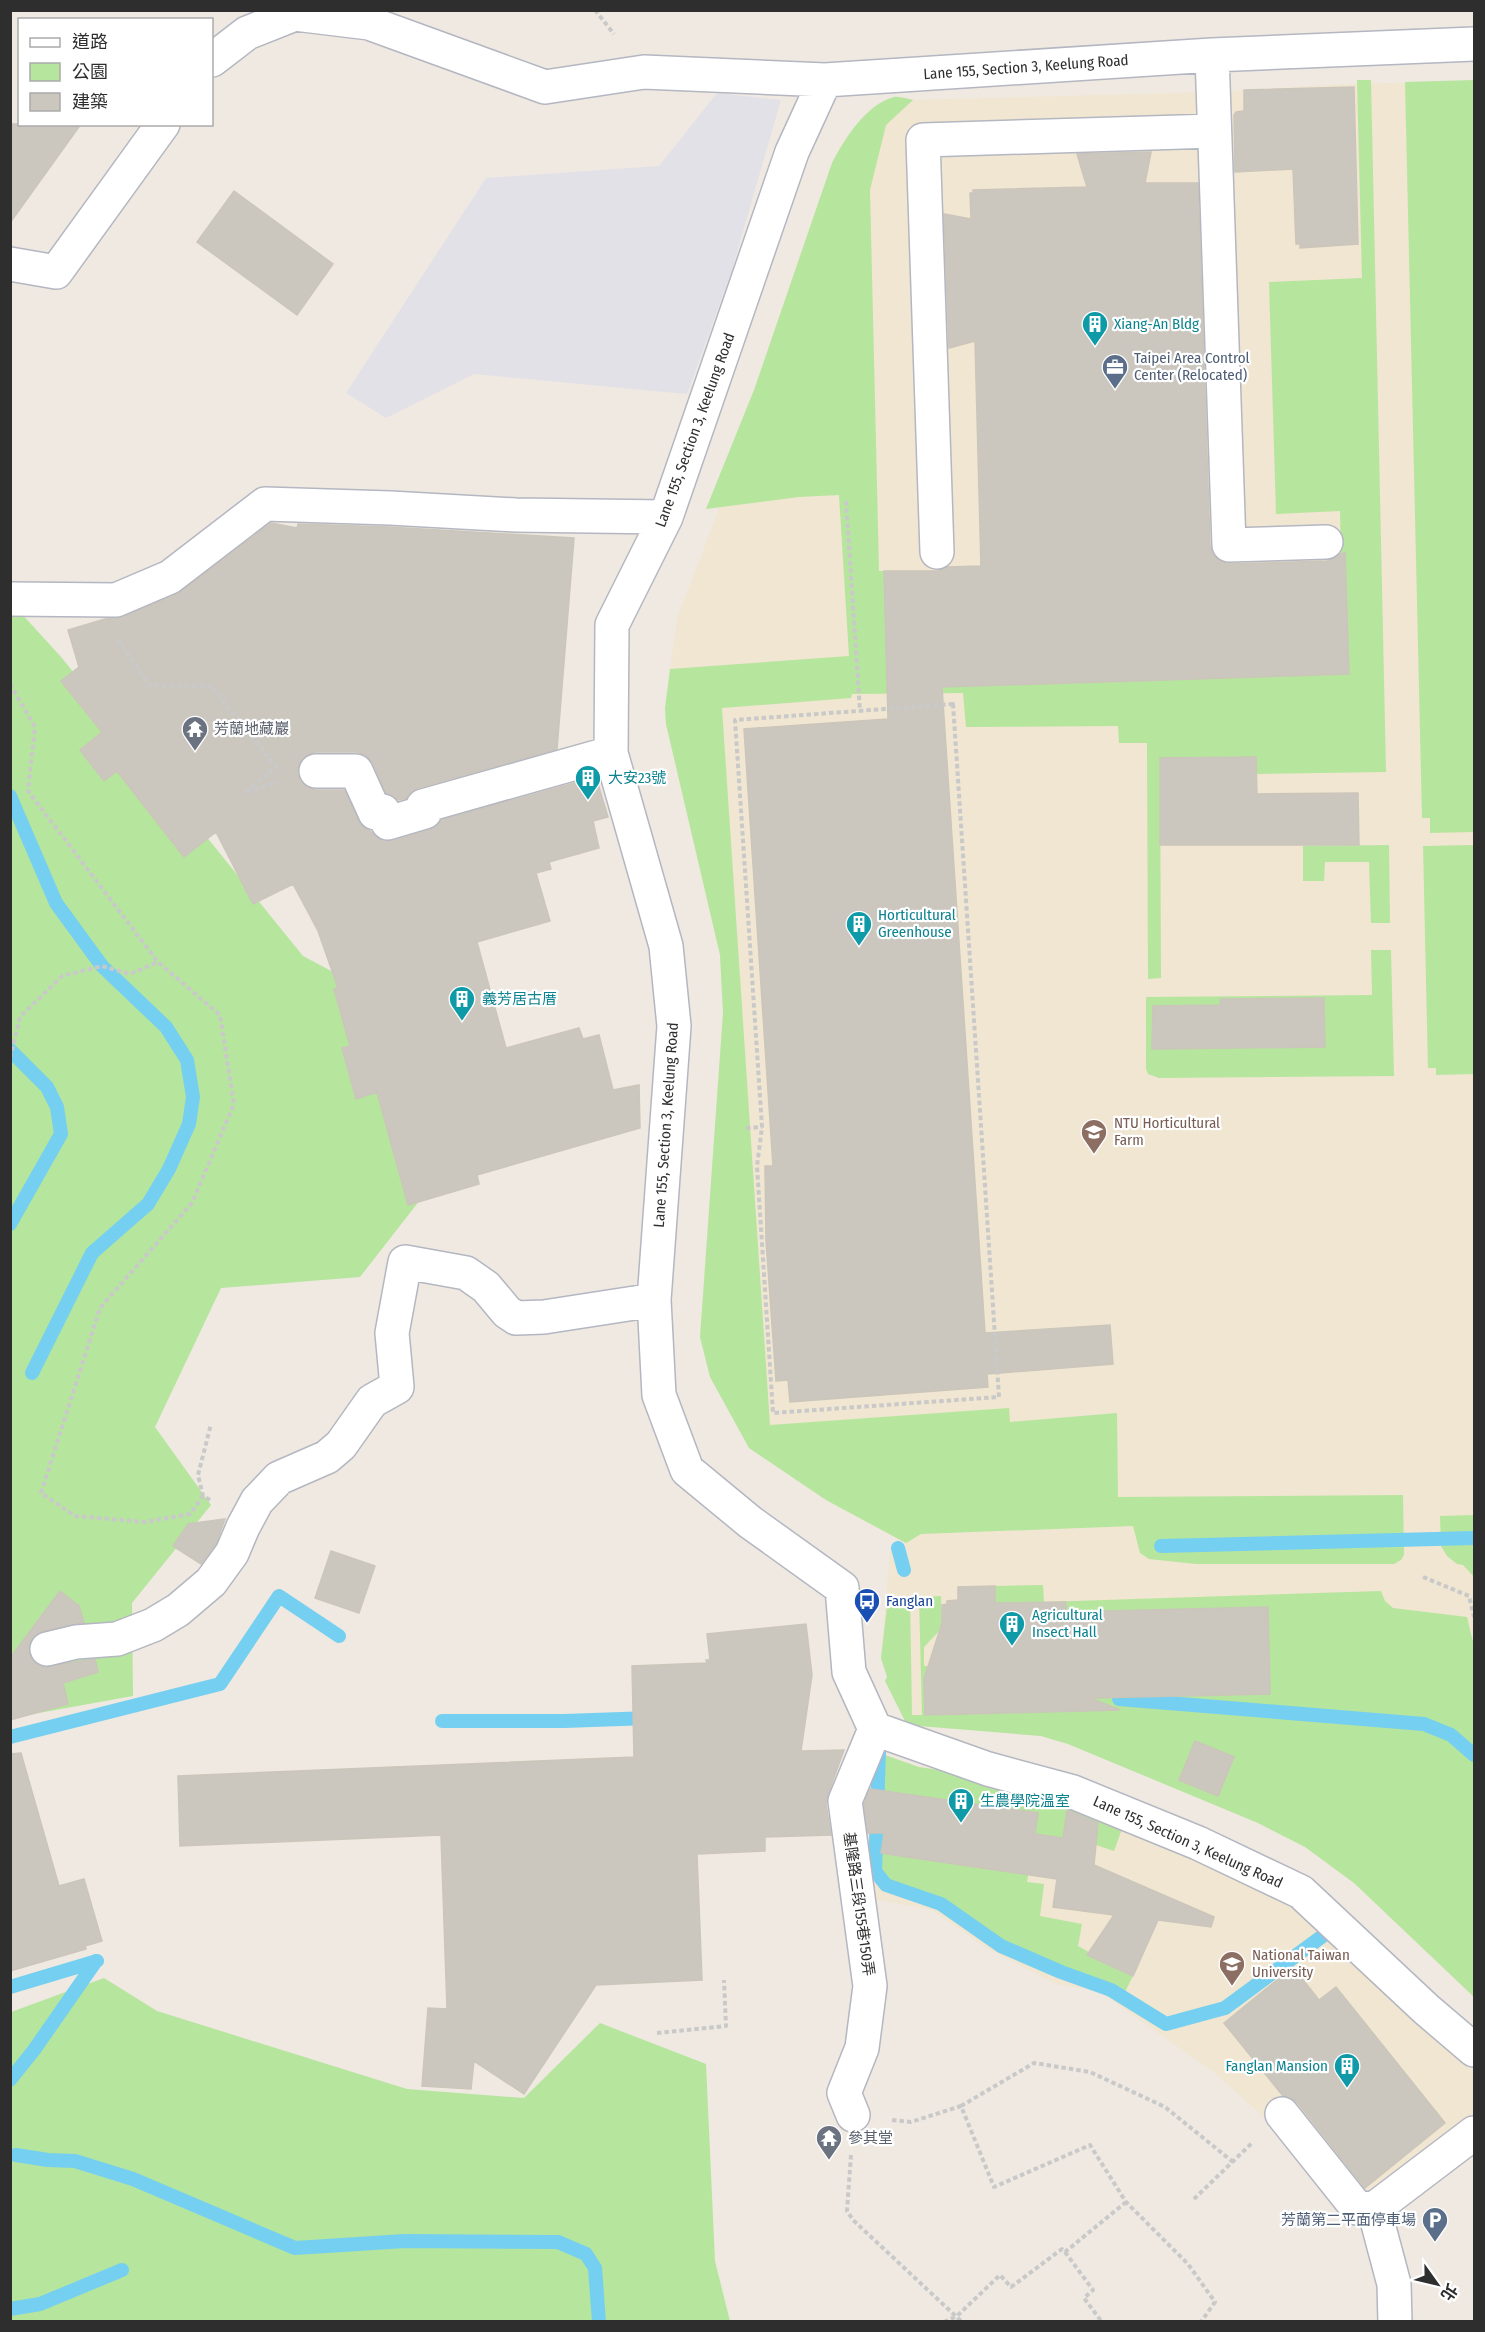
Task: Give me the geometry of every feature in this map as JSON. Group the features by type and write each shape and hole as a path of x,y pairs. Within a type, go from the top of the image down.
{"street":[{"path":"213,59 248,33 294,12 369,23 545,87 644,72 825,80"},
{"name":"Lane 155, Section 3, Keelung Road","path":"1474,44 1212,55 825,80 792,152 666,518 612,625 611,753 666,946 674,1026 654,1300 659,1395 687,1470 750,1522 842,1588 849,1672 875,1729 988,1769 1073,1792 1198,1843 1301,1892 1426,2009 1474,2050"},
{"path":"1212,55 1229,545 1326,542"},
{"path":"10,264 56,272 162,126"},
{"path":"937,552 924,140 1214,131"},
{"path":"10,599 116,600 170,577 265,504 516,515 666,518"},
{"path":"316,771 356,771 375,813 383,811 388,823 425,812 423,806 611,753"},
{"path":"47,1649 76,1642 117,1638 153,1625 178,1610 211,1582 232,1553 257,1501 279,1478 327,1457 341,1445 372,1401 397,1387 392,1333 405,1262 466,1273 486,1287 507,1312 516,1318 544,1317 654,1300"},
{"name":"基隆路三段155巷150弄","path":"853,2115 844,2093 862,2048 870,1986 845,1801 875,1729"},
{"path":"1282,2114 1358,2208 1374,2209 1474,2133"},
{"path":"1374,2209 1394,2284 1395,2322"}],"path":[{"path":"846,501 860,711"},
{"path":"116,600 112,632 149,685 211,686 276,767 244,793"},
{"path":"10,684 35,727 28,791 158,962 220,1015 234,1104 192,1203 100,1308 41,1493 75,1516 145,1522 190,1514 203,1496"},
{"path":"953,704 999,1397 773,1413 757,1166 762,1127 735,720 953,704"},
{"path":"10,1058 20,1017 62,976 102,966 130,974 158,962"},
{"path":"746,1128 762,1127"},
{"path":"211,1424 198,1474 203,1496 215,1503 257,1501"},
{"path":"1423,1577 1469,1596 1474,1617"},
{"path":"657,2033 726,2026 724,1980"},
{"path":"962,2322 853,2220 847,2211 853,2115 911,2122 960,2106 1034,2063 1090,2072 1165,2107 1233,2162"},
{"path":"960,2106 994,2187 1090,2145 1126,2202 1188,2264 1215,2302 1201,2322"},
{"path":"1194,2199 1282,2114"},
{"path":"1065,2252 1126,2202"},
{"path":"944,2322 957,2316 1000,2275 1011,2287 1062,2248 1093,2290 1084,2298 1102,2322"}],"shaded area":[{"name":"NTU Horticultural Farm","path":"1474,83 1474,1997 1354,1883 1305,1847 1259,1823 1068,1744 1041,1736 907,1725 885,1681 887,1677 881,1658 890,1552 905,1543 826,1500 749,1448 710,1377 700,1337 723,1013 720,955 666,724 665,708 677,618 720,507 706,509 754,390 832,163 860,120 881,104 896,97 913,100 1213,92 1348,84"},
{"path":"717,93 781,100 731,273 687,394 474,374 386,418 346,393 486,178 659,166"},
{"name":"National Taiwan University","path":"874,1751 919,1767 966,1774 1101,1817 1250,1880 1289,1903 1325,1929 1474,2072 1474,2120 1353,2222 1278,2130 1216,2074 1099,1991 1056,1984 988,1949 932,1910 873,1899 861,1811"}],"green space":[{"path":"1357,80 1371,80 1386,772 1257,774 1256,757 1160,758 1161,978 1148,979 1147,743 1119,743 1118,726 966,727 963,693 852,694 851,698 722,708 770,1425 1009,1408 1010,1422 1117,1413 1118,1497 1403,1495 1404,1555 1394,1564 1196,1564 1149,1559 1140,1553 1133,1526 921,1534 906,1543 826,1500 749,1448 710,1377 700,1337 723,1013 720,955 666,724 665,708 670,669 849,656 839,495 799,497 706,509 754,390 832,163 857,124 874,107 894,97 913,100 886,125 870,190 879,571 884,571 887,687 1349,674 1345,554 1341,554 1340,511 1276,514 1269,282 1362,278"},
{"path":"1474,80 1474,832 1430,833 1430,818 1422,818 1405,82"},
{"path":"10,601 62,658 303,956 382,998 420,1200 360,1277 221,1288 155,1427 211,1505 132,1603 133,1696 11,1718"},
{"path":"1389,845 1390,923 1371,923 1369,862 1325,862 1324,881 1303,881 1303,846"},
{"path":"1474,845 1474,1074 1436,1075 1436,1068 1428,1068 1423,846"},
{"path":"1371,950 1391,950 1394,1076 1159,1078 1148,1074 1146,1069 1146,997 1372,995"},
{"path":"1474,1515 1474,1577 1463,1565 1457,1564 1447,1556 1441,1546 1440,1516"},
{"path":"1043,1585 1044,1602 1381,1591 1385,1601 1393,1608 1467,1617 1474,1646 1474,1997 1354,1883 1305,1847 1258,1823 1068,1744 1041,1736 907,1725 885,1681 887,1677 881,1658 888,1598 910,1597 912,1715 922,1715 919,1597 941,1596 942,1628 924,1647 924,1666 939,1666 995,1586"},
{"path":"882,1754 919,1767 966,1774 1005,1784 1123,1826 1114,1851 1096,1845 1096,1842 1035,1835 1027,1882 1044,1884 1040,1916 1082,1924 1078,1946 1089,1952 1087,1955 1133,1976 1124,1994 1110,1986 1064,1970 1003,1943 941,1900 889,1883 878,1870"},
{"path":"104,1978 157,2011 407,2089 524,2098 600,2023 706,2064 715,2261 730,2321 11,2321 11,2012"}],"building":[{"path":"1354,87 1358,244 1300,248 1300,244 1296,244 1293,169 1235,172 1234,115 1236,112 1244,111 1244,90"},
{"path":"10,124 80,126 10,223"},
{"path":"1151,152 1145,183 1198,183 1210,546 1213,554 1220,561 1230,564 1327,561 1345,553 1349,674 942,687 985,1333 1110,1325 1113,1364 987,1374 988,1387 790,1402 788,1380 776,1381 766,1240 765,1166 773,1166 744,729 888,719 884,571 938,571 948,567 981,566 975,341 949,348 944,214 971,219 970,193 973,193 973,190 1087,187 1077,154"},
{"path":"234,191 333,264 297,315 197,242"},
{"path":"271,523 297,528 298,524 389,527 574,538 557,749 418,788 407,798 398,800 386,793 373,763 366,755 357,752 316,752 307,755 300,762 297,772 300,781 307,787 316,790 344,790 363,827 385,841 393,841 430,830 441,820 596,777 608,817 593,821 599,848 549,862 551,869 536,873 550,921 477,942 506,1048 579,1028 583,1039 599,1035 613,1090 639,1085 640,1128 477,1175 479,1184 408,1205 377,1092 356,1099 342,1048 350,1046 334,989 338,988 318,931 293,884 253,904 216,832 184,857 117,771 104,781 80,750 102,732 61,681 79,667 68,630 105,619 123,617 177,594"},
{"path":"1256,757 1257,794 1358,793 1359,845 1160,845 1160,758"},
{"path":"1324,998 1325,1047 1152,1049 1153,1006 1221,1005 1220,999"},
{"path":"225,1519 216,1544 201,1564 173,1546 188,1524"},
{"path":"331,1551 375,1566 359,1613 315,1598"},
{"path":"995,1586 995,1603 1066,1602 1066,1612 1268,1607 1270,1694 1090,1698 1120,1710 925,1715 924,1679 942,1623 942,1605 947,1604 947,1601 958,1600 958,1587"},
{"path":"60,1591 79,1606 84,1623 43,1631 35,1635 29,1644 29,1654 34,1662 42,1667 95,1659 98,1672 63,1683 68,1704 10,1720 10,1658"},
{"path":"806,1624 812,1675 801,1751 844,1750 826,1804 831,1835 765,1837 765,1851 697,1854 702,1980 596,1985 524,2094 474,2061 471,2089 422,2086 428,2008 447,2009 441,1835 180,1846 178,1776 634,1757 632,1666 707,1663 706,1660 710,1660 707,1634"},
{"path":"1195,1741 1234,1757 1218,1796 1179,1780"},
{"path":"21,1753 59,1886 84,1879 102,1941 85,1946 86,1949 10,1971 10,1754"},
{"path":"870,1789 1038,1813 1035,1834 1063,1838 1067,1810 1098,1823 1094,1865 1214,1917 1211,1927 1158,1920 1133,1976 1087,1955 1114,1915 1053,1907 1057,1879 881,1853 884,1833 868,1833 864,1804"},
{"name":"Fanglan Mansion","path":"1293,1967 1319,2000 1336,1987 1445,2123 1365,2188 1297,2102 1283,2096 1224,2023"}],"waterway":[{"path":"10,796 56,903 102,966 166,1027 187,1060 193,1097 189,1124 169,1169 148,1204 92,1253 32,1373"},
{"path":"10,1050 47,1087 57,1107 61,1134 10,1224"},
{"path":"1161,1546 1474,1538"},
{"path":"898,1548 904,1570"},
{"path":"10,1737 220,1684 279,1596 339,1636"},
{"path":"1119,1699 1424,1724 1451,1735 1474,1755"},
{"path":"442,1721 650,1718"},
{"path":"879,1752 875,1871 886,1885 941,1904 1001,1946 1061,1972 1111,1990 1166,2024 1225,2008 1328,1932"},
{"path":"10,2080 34,2050 96,1961"},
{"path":"10,1987 97,1961"},
{"path":"16,2155 75,2161 133,2179 295,2248 405,2241 558,2242 586,2254 595,2268 599,2322"},
{"path":"10,2309 40,2304 122,2270"}],"place":[{"name":"Xiang-An Bldg","path":"1095,347"},
{"name":"Taipei Area Control Center (Relocated)","path":"1115,390"},
{"name":"芳蘭地藏巖","path":"195,752"},
{"name":"大安23號","path":"588,801"},
{"name":"Horticultural Greenhouse","path":"859,947"},
{"name":"義芳居古厝","path":"462,1022"},
{"name":"NTU Horticultural Farm","path":"1094,1155"},
{"name":"Fanglan","path":"867,1624"},
{"name":"Agricultural Insect Hall","path":"1012,1647"},
{"name":"生農學院溫室","path":"961,1824"},
{"name":"National Taiwan University","path":"1232,1987"},
{"name":"Fanglan Mansion","path":"1347,2089"},
{"name":"參其堂","path":"829,2161"},
{"name":"芳蘭第二平面停車場","path":"1435,2243"}]}
